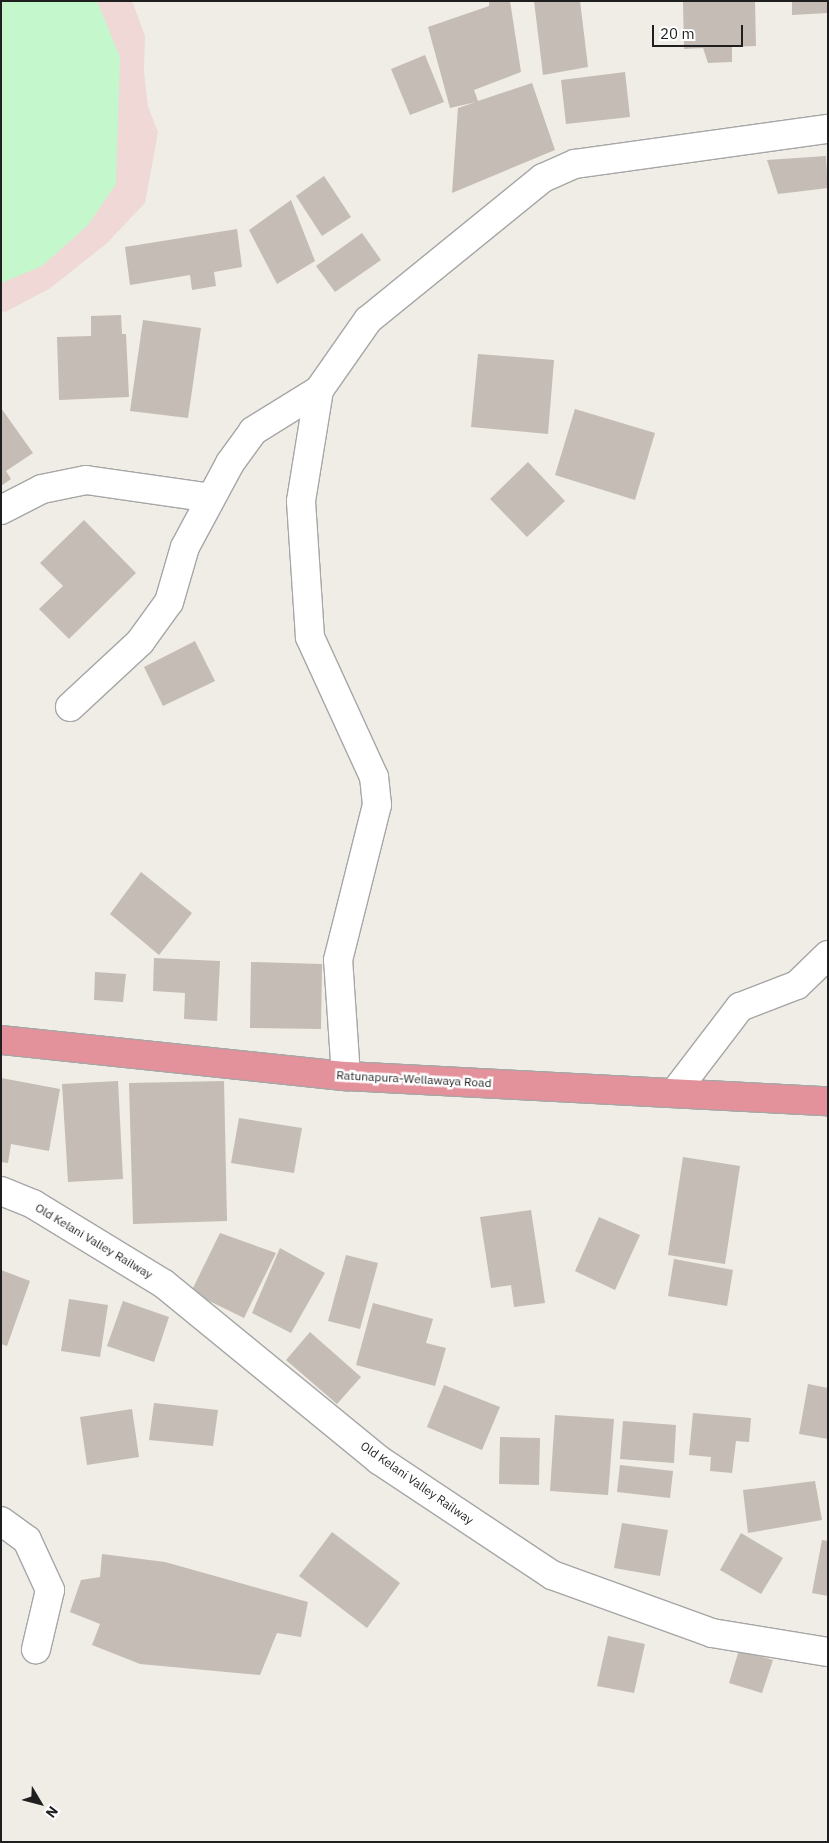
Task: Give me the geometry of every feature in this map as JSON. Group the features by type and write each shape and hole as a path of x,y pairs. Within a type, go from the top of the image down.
{"highway":[{"name":"Ratunapura-Wellawaya Road","path":"1,1040 346,1076 828,1101"}],"street":[{"path":"70,707 140,642 168,602 185,546 230,463 253,431 319,390 368,320 543,178 575,164 828,129"},
{"path":"319,390 301,501 310,637 374,777 378,806 338,960 346,1076"},
{"path":"1,510 42,489 86,480 211,498"},
{"path":"675,1092 740,1008 797,985 828,955"},
{"name":"Old Kelani Valley Railway","path":"1,1191 33,1204 164,1284 379,1460 552,1575 712,1633 828,1652"},
{"path":"1,1521 27,1540 50,1590 36,1649"}],"shaded area":[{"path":"1,1 132,1 145,36 144,71 148,107 158,132 145,203 106,244 49,289 5,312 1,311"}],"green space":[{"path":"1,1 97,1 120,57 116,184 88,225 42,266 1,283"}],"building":[{"path":"489,1 510,1 521,72 474,90 478,101 532,83 555,150 452,193 458,108 476,102 450,108 428,27 489,6"},
{"path":"534,1 580,1 588,67 543,75"},
{"path":"755,1 756,46 732,47 732,62 708,63 703,48 684,49 683,2"},
{"path":"792,1 828,1 828,13 792,15"},
{"path":"425,55 444,102 410,115 391,69"},
{"path":"625,72 630,117 566,124 561,80"},
{"path":"826,156 828,188 778,194 767,160"},
{"path":"324,176 351,217 322,236 296,196"},
{"path":"291,200 315,261 277,284 249,230"},
{"path":"237,229 242,267 214,272 216,286 192,290 190,275 130,285 125,247"},
{"path":"362,233 381,260 335,292 316,266"},
{"path":"121,315 122,334 126,334 129,397 59,400 57,337 91,336 91,316"},
{"path":"143,320 201,328 188,418 130,411"},
{"path":"478,354 554,360 548,434 471,427"},
{"path":"1,408 33,453 6,471 11,479 1,486"},
{"path":"575,409 655,433 635,500 555,475"},
{"path":"528,462 565,501 527,537 490,499"},
{"path":"84,520 136,573 69,639 39,609 63,586 40,563"},
{"path":"195,641 215,681 163,706 144,667"},
{"path":"141,872 192,913 159,955 110,914"},
{"path":"154,958 220,961 217,1021 184,1019 185,993 153,991"},
{"path":"251,962 322,964 321,1029 250,1028"},
{"path":"95,972 126,974 123,1002 94,1000"},
{"path":"1,1078 60,1089 49,1151 11,1144 8,1163 1,1162"},
{"path":"118,1081 123,1179 68,1182 62,1084"},
{"path":"224,1081 227,1221 133,1224 129,1083"},
{"path":"239,1118 302,1128 294,1173 231,1163"},
{"path":"683,1157 740,1166 725,1264 668,1255"},
{"path":"531,1210 545,1303 514,1307 511,1285 491,1288 480,1217"},
{"path":"599,1217 640,1235 615,1290 575,1271"},
{"path":"220,1233 276,1253 244,1318 191,1292"},
{"path":"280,1248 325,1273 291,1333 252,1313"},
{"path":"346,1255 378,1263 360,1329 328,1321"},
{"path":"674,1259 733,1270 727,1306 668,1296"},
{"path":"1,1270 30,1281 7,1346 1,1344"},
{"path":"69,1299 108,1305 100,1357 61,1351"},
{"path":"123,1301 169,1317 154,1362 107,1346"},
{"path":"373,1303 433,1319 426,1343 446,1348 435,1386 356,1365"},
{"path":"310,1332 361,1377 337,1404 286,1360"},
{"path":"808,1384 828,1388 828,1439 799,1434"},
{"path":"444,1385 500,1407 482,1450 427,1427"},
{"path":"154,1403 218,1410 213,1446 149,1440"},
{"path":"132,1409 139,1457 87,1465 80,1417"},
{"path":"693,1413 751,1418 749,1442 736,1441 732,1473 710,1471 711,1457 689,1455"},
{"path":"555,1415 614,1419 608,1495 550,1491"},
{"path":"623,1421 676,1425 674,1463 620,1459"},
{"path":"500,1437 540,1438 539,1485 499,1484"},
{"path":"620,1465 673,1471 670,1498 617,1492"},
{"path":"815,1481 822,1520 748,1533 743,1490"},
{"path":"622,1523 668,1530 660,1576 614,1568"},
{"path":"332,1532 400,1583 367,1628 299,1576"},
{"path":"741,1533 783,1558 761,1594 720,1570"},
{"path":"822,1540 828,1541 828,1596 812,1593"},
{"path":"102,1554 165,1562 308,1602 301,1637 277,1633 260,1675 140,1664 92,1645 100,1624 70,1612 81,1580 100,1577"},
{"path":"608,1636 645,1644 634,1693 597,1686"},
{"path":"739,1650 773,1660 762,1693 729,1683"}]}
